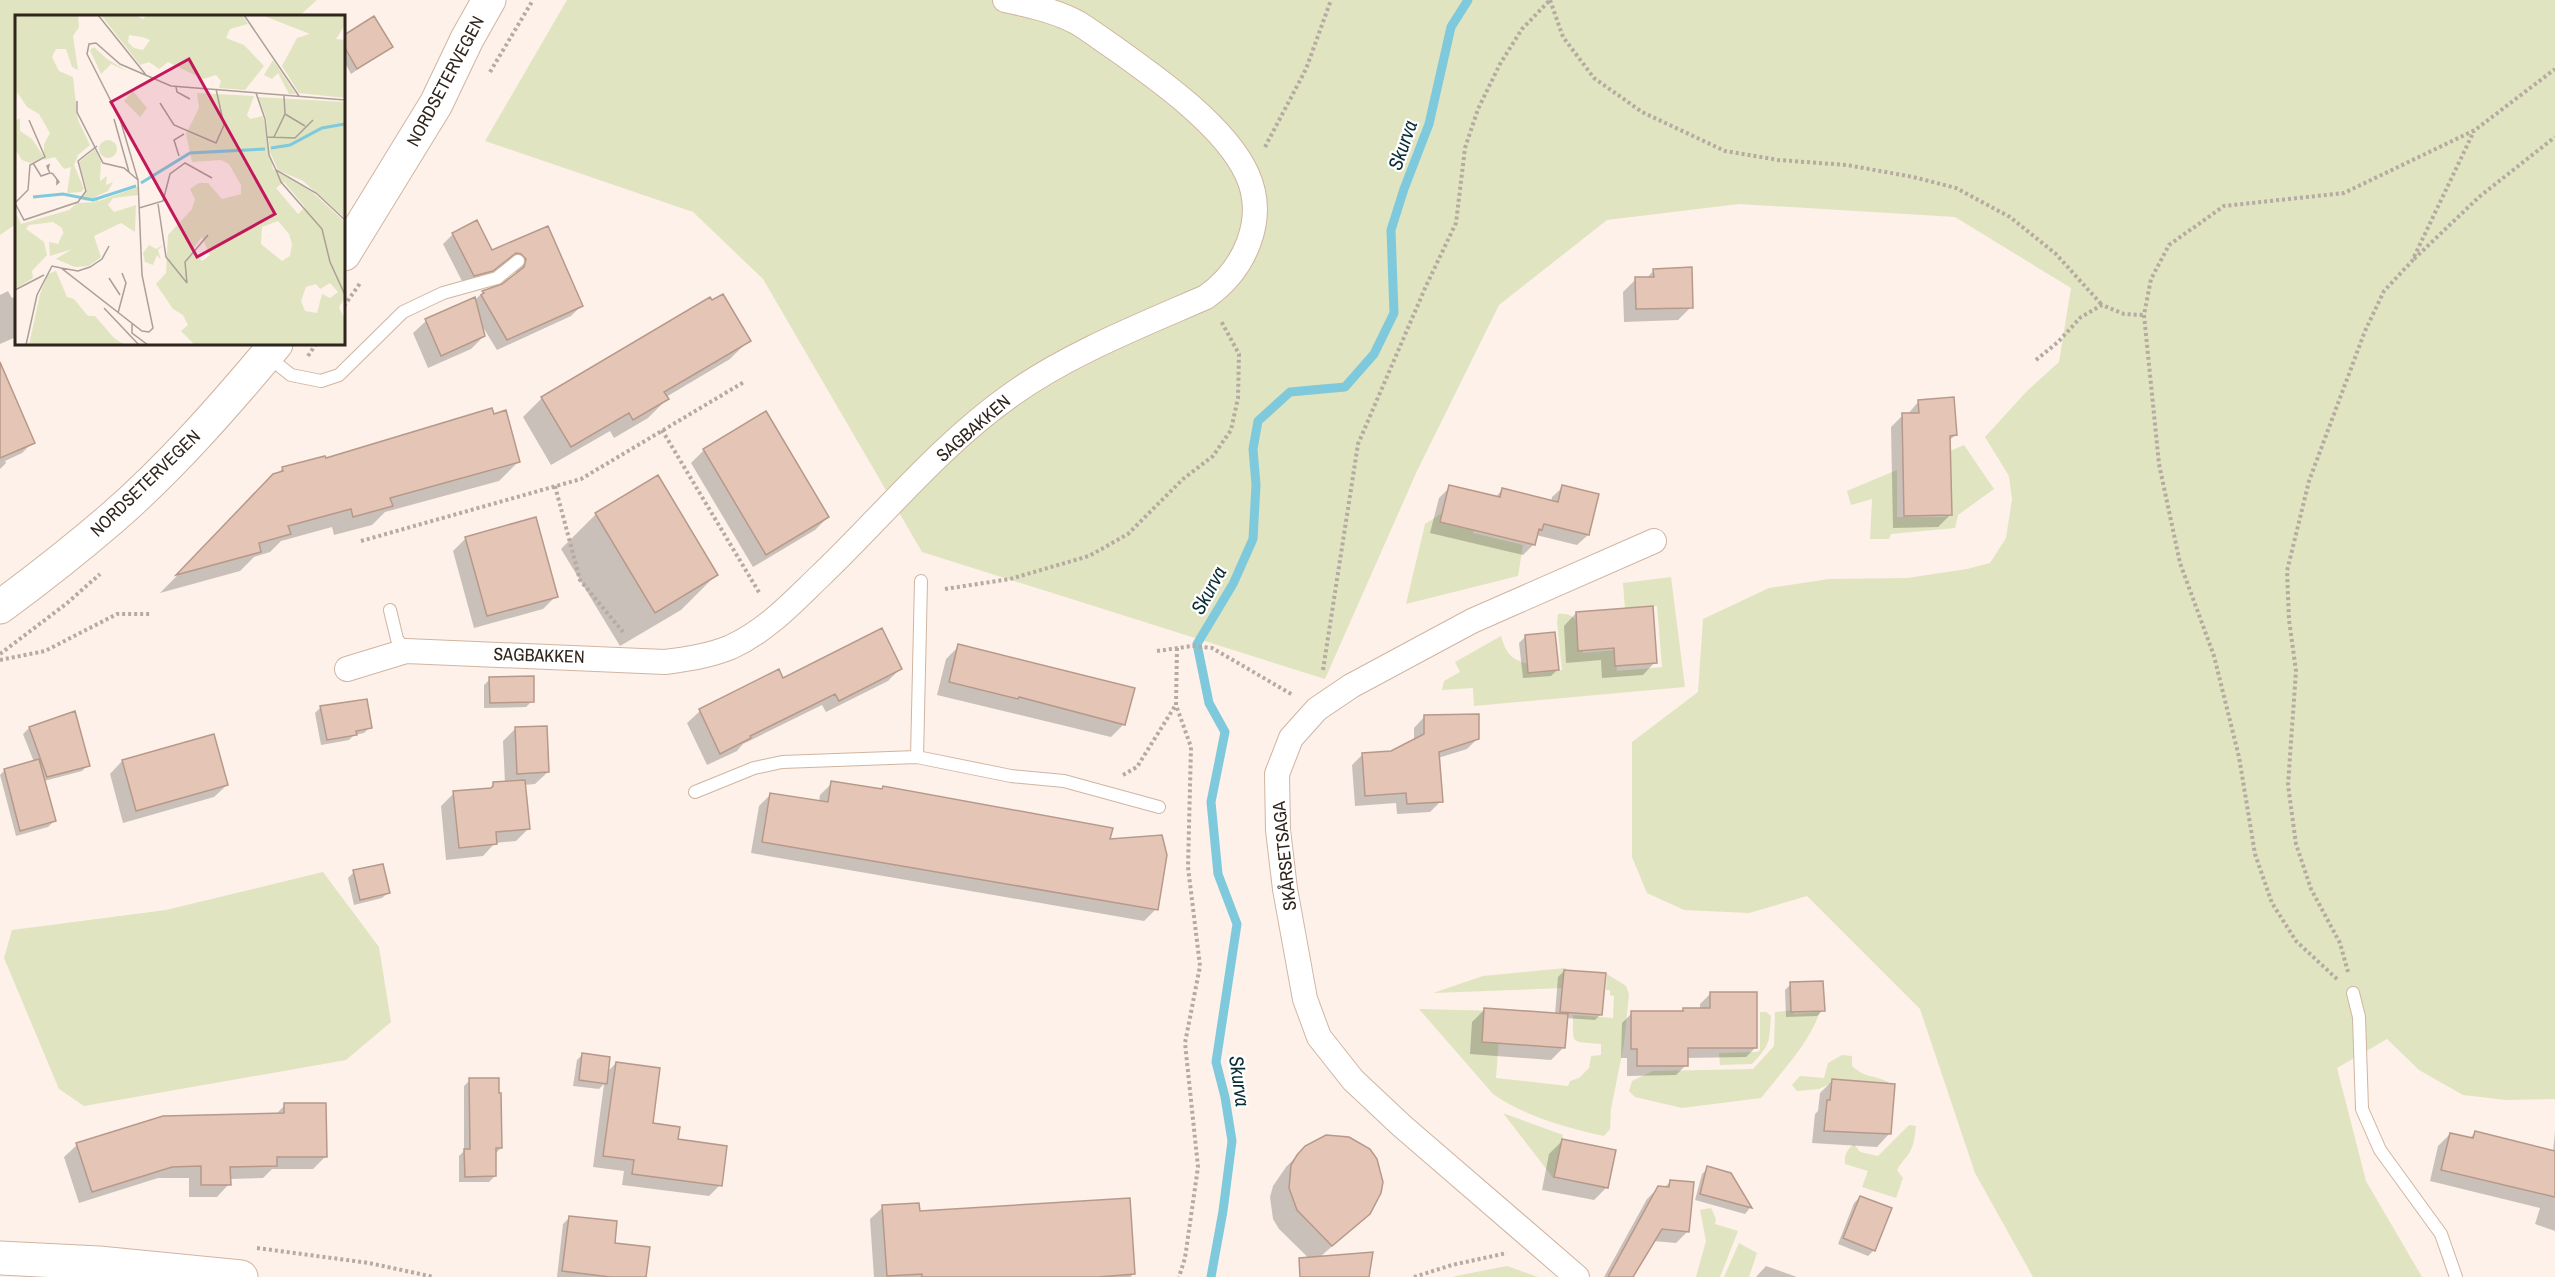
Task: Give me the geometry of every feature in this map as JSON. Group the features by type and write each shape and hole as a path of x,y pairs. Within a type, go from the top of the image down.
{"main road":[{"name":"NORDSETERVEGEN","path":"345,252 436,104 467,39 489,0"},
{"name":"NORDSETERVEGEN","path":"0,607 42,576 112,518 214,417 271,350"},
{"path":"0,1258 99,1263 241,1277"}],"street":[{"name":"SAGBAKKEN","path":"347,669 406,651 664,662 701,658 732,646 775,619 847,550 955,439 1011,395 1058,365 1206,297 1222,286 1244,258 1250,241 1255,210 1247,174 1228,146 1195,110 1146,70 1078,24 1050,12 1005,0"},
{"name":"SKÅRSETSAGA","path":"1577,1277 1402,1126 1353,1080 1319,1037 1305,999 1284,889 1277,819 1277,774 1291,738 1317,709 1381,669 1472,621 1654,541"}],"lane":[{"path":"271,350 291,375 321,381 339,375 403,312 443,293 497,278 518,261"},
{"path":"917,757 921,581"},
{"path":"390,610 397,639 406,651"},
{"path":"695,792 754,768 783,762 917,757 1011,776 1064,781 1159,807"},
{"path":"2353,993 2359,1017 2362,1109 2380,1150 2441,1234 2456,1277"}],"path":[{"path":"1247,174 1264,149 1306,69 1331,0"},
{"path":"1157,651 1192,646 1212,648 1317,709 1358,444 1426,285 1456,223 1465,148 1478,109 1500,64 1522,29 1550,0 1563,37 1594,78 1642,112 1725,151 1778,160 1847,165 1913,177 1956,188 2010,217 2038,239 2056,254 2102,305 2124,314 2144,315"},
{"path":"2353,993 2296,941 2272,903 2255,854 2237,746 2214,656 2180,563 2159,464 2144,315 2151,279 2169,245 2224,206 2344,192 2475,130 2555,69"},
{"path":"2412,261 2475,130"},
{"path":"2353,993 2340,943 2312,889 2296,844 2288,785 2296,671 2289,620 2287,571 2309,481 2365,331 2384,291 2479,197 2555,137"},
{"path":"945,589 1010,579 1089,556 1128,534 1183,479 1213,456 1231,429 1238,398 1239,354 1206,297"},
{"path":"2036,360 2058,342 2081,317 2102,305"},
{"path":"361,541 581,479 744,382"},
{"path":"662,430 775,619"},
{"path":"555,486 580,580 647,661"},
{"path":"0,660 45,651 117,614 150,614"},
{"path":"1177,648 1176,705 1191,747 1188,867 1200,966 1185,1043 1198,1167 1185,1258 1179,1277"},
{"path":"1109,794 1114,779 1137,767 1176,705"},
{"path":"1414,1277 1492,1254 1549,1252"}],"green space":[{"path":"0,0 317,0 300,15 15,15 15,225 0,235"},
{"path":"567,0 2555,0 2555,1099 2506,1100 2463,1095 2419,1070 2387,1039 2337,1068 2366,1181 2422,1277 2033,1277 1975,1173 1920,1009 1807,896 1749,913 1684,910 1647,893 1632,857 1632,742 1698,692 1703,619 1769,588 1829,579 1907,578 1967,569 1990,563 2006,538 2012,499 2009,476 1985,437 2027,391 2059,362 2071,288 1955,217 1739,204 1607,220 1499,305 1417,471 1325,679 922,552 763,279 693,212 485,141"},
{"path":"1964,445 1994,489 1958,515 1955,528 1891,534 1889,539 1870,539 1872,499 1851,505 1847,491 1897,470 1897,517 1946,517 1946,469 1929,460"},
{"path":"1445,511 1474,528 1473,533 1523,545 1518,576 1406,604 1425,524"},
{"path":"1671,577 1685,687 1474,706 1473,688 1442,690 1444,681 1460,672 1455,662 1501,636 1510,655 1529,664 1530,674 1562,670 1558,614 1572,616 1576,621 1581,632 1583,653 1615,650 1617,671 1662,667 1657,606 1625,609 1623,583"},
{"path":"323,872 379,947 391,1022 346,1060 84,1106 59,1089 4,958 12,930 166,910"},
{"path":"1566,968 1564,988 1433,993 1483,976"},
{"path":"1607,974 1626,986 1629,994 1624,1044 1611,1109 1610,1129 1604,1136 1532,1115 1493,1094 1419,1009 1501,1011 1496,1078 1568,1086 1570,1081 1579,1078 1589,1068 1591,1056 1601,1055 1601,1044 1575,1040 1573,1015 1613,1018 1614,996 1610,995 1610,990 1606,990"},
{"path":"1793,1010 1794,1014 1820,1012 1802,1047 1761,1098 1682,1108 1635,1097 1629,1091 1632,1081 1653,1071 1753,1069 1774,1046 1775,1012"},
{"path":"1760,1012 1766,1012 1771,1016 1769,1037 1763,1052 1752,1064 1720,1065 1719,1053 1760,1050"},
{"path":"1842,1055 1852,1056 1852,1066 1861,1073 1888,1082 1889,1088 1834,1082 1819,1089 1797,1091 1792,1085 1800,1076 1824,1078 1828,1063"},
{"path":"1503,1113 1563,1135 1554,1179"},
{"path":"1909,1125 1916,1126 1915,1137 1910,1152 1897,1170 1903,1178 1896,1198 1862,1187 1868,1171 1845,1164 1848,1151 1854,1144 1860,1152 1878,1156"},
{"path":"1711,1208 1716,1219 1715,1224 1738,1231 1720,1277 1696,1277 1706,1241 1700,1210"},
{"path":"1739,1243 1757,1253 1749,1277 1724,1277"},
{"path":"1507,1266 1538,1277 1453,1277 1456,1276"}],"building":[{"path":"374,16 393,47 357,69 345,48 345,34"},
{"path":"477,220 492,250 548,226 583,306 507,340 481,295 484,293 482,291 502,284 524,267 526,259 516,253 493,271 474,276 452,233"},
{"path":"1692,267 1693,308 1636,309 1635,277 1654,277 1653,269"},
{"path":"723,294 751,341 664,392 669,399 633,420 629,413 571,447 541,397 710,297 712,300"},
{"path":"475,297 485,336 441,356 425,319"},
{"path":"0,362 35,443 0,458"},
{"path":"1954,397 1957,435 1950,436 1952,515 1904,516 1902,413 1919,413 1918,400"},
{"path":"492,408 494,414 506,410 520,462 390,498 393,506 353,517 351,509 288,526 291,534 259,543 261,552 176,575 273,474 283,471 282,467 325,456 326,458"},
{"path":"766,411 829,517 766,555 703,449"},
{"path":"658,475 718,575 655,613 595,513"},
{"path":"1449,485 1500,497 1502,488 1558,502 1562,485 1599,494 1589,535 1544,524 1542,530 1539,529 1535,545 1440,522"},
{"path":"536,517 558,597 487,616 465,537"},
{"path":"1653,606 1657,663 1615,666 1614,648 1578,651 1576,612"},
{"path":"882,628 902,669 839,701 835,694 750,736 751,738 720,754 699,709 779,669 783,678"},
{"path":"1555,632 1559,670 1528,673 1525,635"},
{"path":"958,644 1135,688 1125,725 1019,697 1018,699 949,682"},
{"path":"534,676 534,702 490,703 489,677"},
{"path":"367,699 372,728 356,731 357,735 327,740 320,706"},
{"path":"75,711 90,766 47,777 29,727"},
{"path":"1479,714 1479,739 1439,752 1443,802 1407,804 1406,793 1365,796 1362,753 1391,751 1424,734 1424,715"},
{"path":"547,726 549,772 517,774 515,727"},
{"path":"214,734 228,785 136,811 122,760"},
{"path":"39,759 56,821 20,831 4,769"},
{"path":"525,780 530,829 496,832 497,844 459,848 453,791 491,788 493,782"},
{"path":"831,781 882,789 883,786 1113,828 1110,839 1162,835 1167,855 1158,910 762,842 770,793 828,802"},
{"path":"383,864 390,893 360,900 353,870"},
{"path":"1564,970 1606,973 1602,1015 1560,1012"},
{"path":"1823,981 1825,1011 1791,1012 1790,982"},
{"path":"1710,992 1757,992 1757,1048 1688,1048 1688,1066 1637,1066 1637,1049 1631,1049 1631,1011 1683,1011 1683,1008 1710,1008"},
{"path":"1484,1008 1568,1014 1565,1048 1482,1042"},
{"path":"582,1053 610,1057 607,1084 579,1080"},
{"path":"616,1062 660,1068 653,1123 680,1127 678,1139 727,1146 722,1186 632,1174 634,1160 603,1156"},
{"path":"469,1078 499,1078 502,1148 496,1148 496,1176 465,1177 464,1149 470,1149"},
{"path":"1832,1079 1895,1084 1891,1134 1824,1131"},
{"path":"284,1103 326,1103 327,1157 277,1157 277,1166 230,1167 231,1185 201,1185 201,1166 172,1167 92,1192 76,1143 163,1116 284,1113"},
{"path":"2475,1131 2555,1151 2555,1197 2441,1170 2450,1133 2473,1138"},
{"path":"1326,1135 1349,1137 1370,1149 1377,1159 1383,1182 1381,1193 1370,1214 1332,1246 1297,1210 1289,1188 1291,1165 1297,1155 1305,1146"},
{"path":"1562,1139 1616,1150 1608,1188 1554,1177"},
{"path":"1707,1166 1731,1173 1752,1208 1700,1194"},
{"path":"1670,1180 1694,1182 1689,1232 1662,1229 1633,1277 1608,1277 1658,1186 1669,1187"},
{"path":"1860,1196 1892,1208 1875,1251 1843,1238"},
{"path":"1130,1198 1135,1274 1098,1277 922,1277 922,1274 887,1276 882,1205 919,1203 920,1211"},
{"path":"569,1216 617,1221 615,1243 650,1247 646,1277 610,1277 562,1271"},
{"path":"1373,1252 1369,1277 1300,1277 1299,1258"}],"waterway":[{"name":"Skurva","path":"1211,1277 1232,1141 1225,1097 1216,1062 1237,924 1218,874 1211,802 1225,732 1209,703 1197,644 1233,584 1253,539 1256,485 1253,449 1258,421 1290,392 1345,387 1374,354 1394,313 1391,230 1429,124 1451,27 1468,0"}]}
